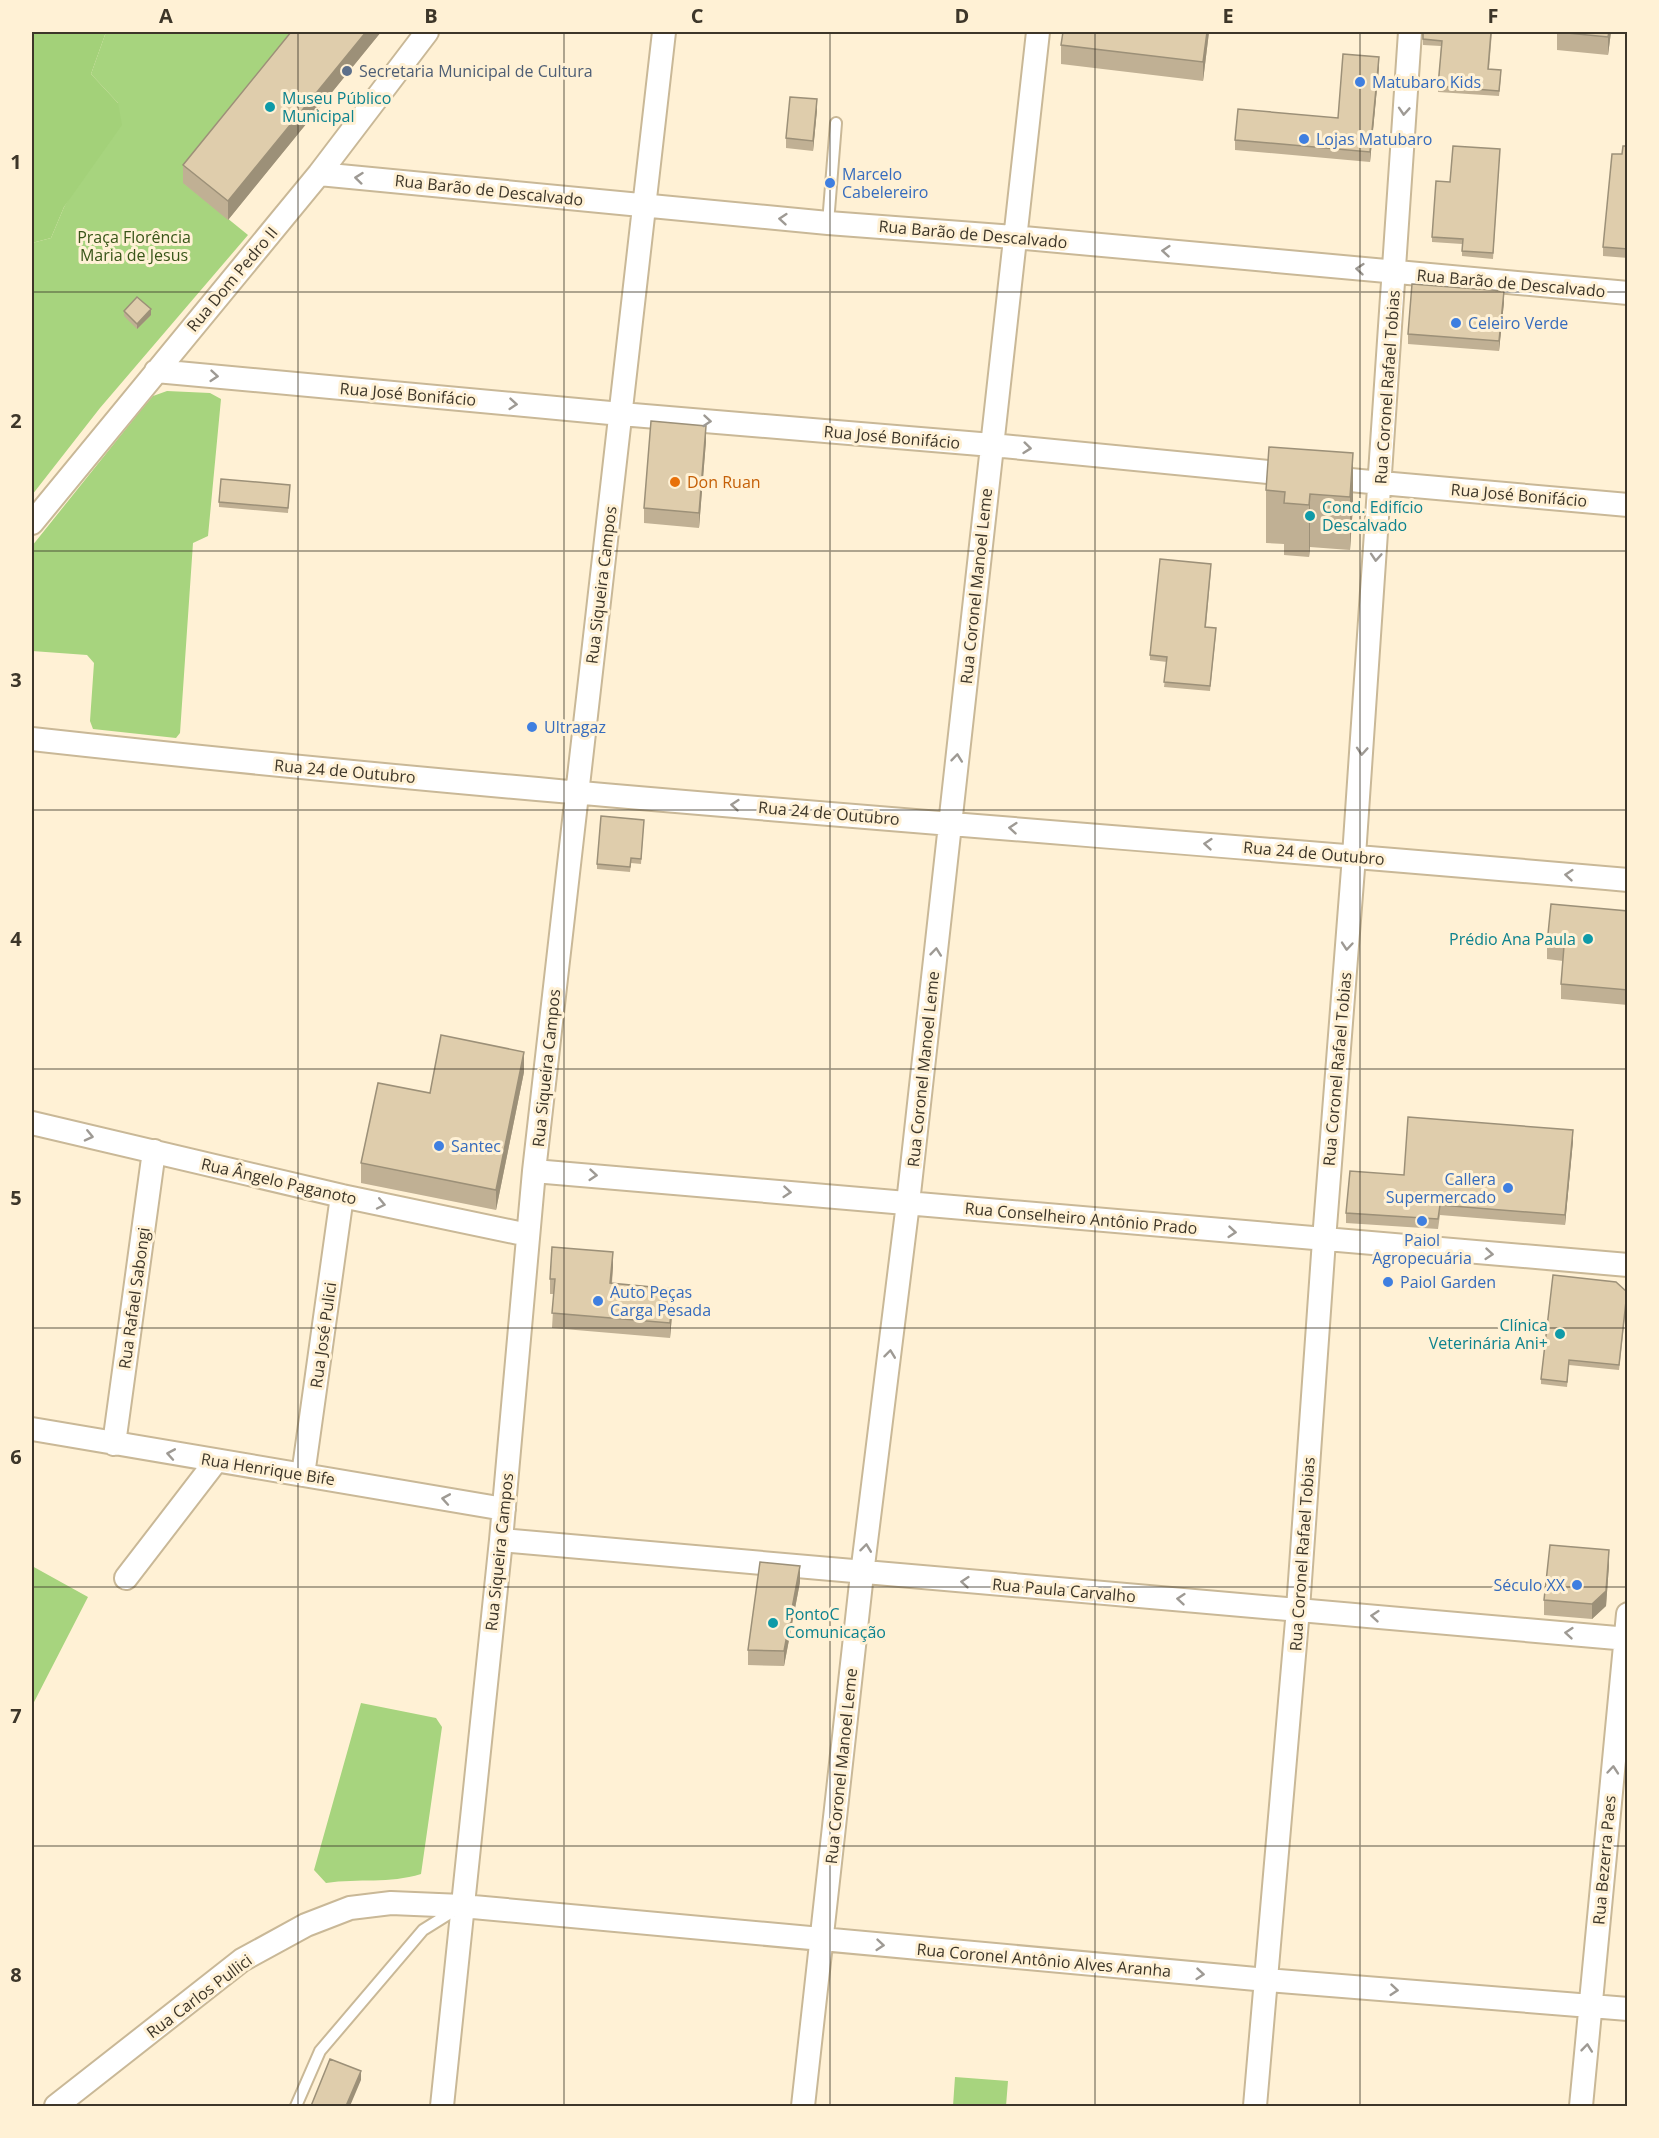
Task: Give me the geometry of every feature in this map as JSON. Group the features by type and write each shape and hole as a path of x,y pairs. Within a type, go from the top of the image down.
{"street":[{"name":"Rua Dom Pedro II","path":"32,523 319,174 427,32"},
{"name":"Rua Siqueira Campos","path":"442,2106 501,1540 534,1171 664,32"},
{"name":"Rua Coronel Manoel Leme","path":"803,2106 862,1574 908,1203 1038,32"},
{"name":"Rua Coronel Rafael Tobias","path":"1256,2106 1298,1609 1354,856 1410,32"},
{"name":"Rua Barão de Descalvado","path":"319,174 828,223 1014,237 1628,293"},
{"name":"Rua José Bonifácio","path":"156,371 1628,504"},
{"name":"Rua 24 de Outubro","path":"32,739 230,761 578,793 1628,880"},
{"name":"Rua Ângelo Paganoto","path":"32,1123 342,1196 528,1235"},
{"name":"Rua Rafael Sabongi","path":"114,1444 154,1151"},
{"name":"Rua Conselheiro Antônio Prado","path":"534,1171 1628,1265"},
{"name":"Rua José Pulici","path":"303,1475 342,1196"},
{"name":"Rua Henrique Bife","path":"32,1429 504,1509"},
{"path":"126,1578 216,1461"},
{"name":"Rua Paula Carvalho","path":"501,1540 862,1574 1298,1609 1626,1639"},
{"name":"Rua Bezerra Paes","path":"1581,2106 1628,1614"},
{"name":"Rua Carlos Pullici","path":"56,2106 242,1960 306,1925 350,1908 391,1903 462,1906"},
{"name":"Rua Coronel Antônio Alves Aranha","path":"462,1906 1267,1980 1628,2009"}],"lane":[{"path":"828,223 836,123"},
{"path":"296,2106 320,2051 423,1930 462,1906"}],"green space":[{"path":"32,32 106,32 91,74 118,103 122,125 64,207 51,238 32,243"},
{"name":"Praça Florência Maria de Jesus","path":"106,32 306,32 184,183 248,235 100,408 32,495 32,243 51,238 64,207 118,103 91,74"},
{"path":"167,391 210,393 221,399 208,536 193,543 180,733 176,738 93,729 90,721 94,663 87,655 32,651 32,546 153,396"},
{"path":"32,1566 88,1597 32,1706"},
{"path":"361,1703 436,1718 442,1727 421,1874 397,1879 326,1883 314,1870"},
{"path":"955,2077 1008,2081 1006,2106 953,2106"}],"building":[{"name":"Museu Público Municipal","path":"291,32 366,32 228,201 183,165"},
{"path":"1063,32 1207,32 1203,62 1061,45"},
{"path":"1423,32 1491,32 1488,69 1501,70 1499,91 1438,86 1442,41 1423,39"},
{"path":"1557,32 1609,32 1608,37"},
{"path":"1343,54 1379,57 1370,152 1235,140 1238,109 1338,118"},
{"path":"790,97 817,99 813,141 786,138"},
{"path":"1453,146 1500,149 1493,253 1462,251 1463,239 1432,237 1436,181 1450,182"},
{"path":"1623,146 1628,146 1628,249 1603,247 1612,154 1622,154"},
{"name":"Celeiro Verde","path":"1412,284 1504,291 1499,341 1408,334"},
{"path":"137,297 151,309 137,324 124,311"},
{"name":"Don Ruan","path":"651,421 706,426 699,513 644,508"},
{"path":"1269,447 1353,453 1350,497 1310,494 1309,505 1284,503 1285,492 1266,490"},
{"path":"221,479 290,485 288,508 219,502"},
{"path":"1160,559 1211,564 1205,627 1216,628 1210,686 1164,682 1167,657 1150,655"},
{"path":"601,816 644,820 641,859 631,858 630,867 597,864"},
{"path":"1551,904 1628,911 1628,990 1561,984 1564,946 1547,944"},
{"name":"Santec","path":"441,1035 524,1052 496,1190 361,1163 378,1083 430,1093"},
{"name":"Callera Supermercado","path":"1408,1117 1573,1130 1565,1215 1440,1205 1438,1219 1346,1213 1350,1171 1404,1175"},
{"name":"Auto Peças Carga Pesada","path":"552,1247 613,1252 610,1283 673,1289 670,1323 552,1313 555,1279 550,1279"},
{"path":"1553,1275 1616,1282 1627,1292 1619,1365 1569,1360 1567,1382 1541,1379"},
{"name":"Século XX","path":"1550,1545 1609,1550 1606,1591 1592,1604 1544,1600"},
{"name":"PontoC Comunicação","path":"760,1562 800,1566 784,1651 748,1650"},
{"path":"330,2059 361,2071 346,2106 311,2106"}],"place":[{"name":"Secretaria Municipal de Cultura","path":"347,71"},
{"name":"Matubaro Kids","path":"1360,82"},
{"name":"Museu Público Municipal","path":"270,107"},
{"name":"Lojas Matubaro","path":"1304,139"},
{"name":"Marcelo Cabelereiro","path":"830,183"},
{"name":"Celeiro Verde","path":"1456,323"},
{"name":"Don Ruan","path":"675,482"},
{"name":"Cond. Edifício Descalvado","path":"1310,516"},
{"name":"Ultragaz","path":"532,727"},
{"name":"Prédio Ana Paula","path":"1588,939"},
{"name":"Santec","path":"439,1146"},
{"name":"Callera Supermercado","path":"1508,1188"},
{"name":"Paiol Agropecuária","path":"1422,1221"},
{"name":"Paiol Garden","path":"1388,1282"},
{"name":"Auto Peças Carga Pesada","path":"598,1301"},
{"name":"Clínica Veterinária Ani+","path":"1560,1334"},
{"name":"Século XX","path":"1577,1585"},
{"name":"PontoC Comunicação","path":"773,1623"}]}
